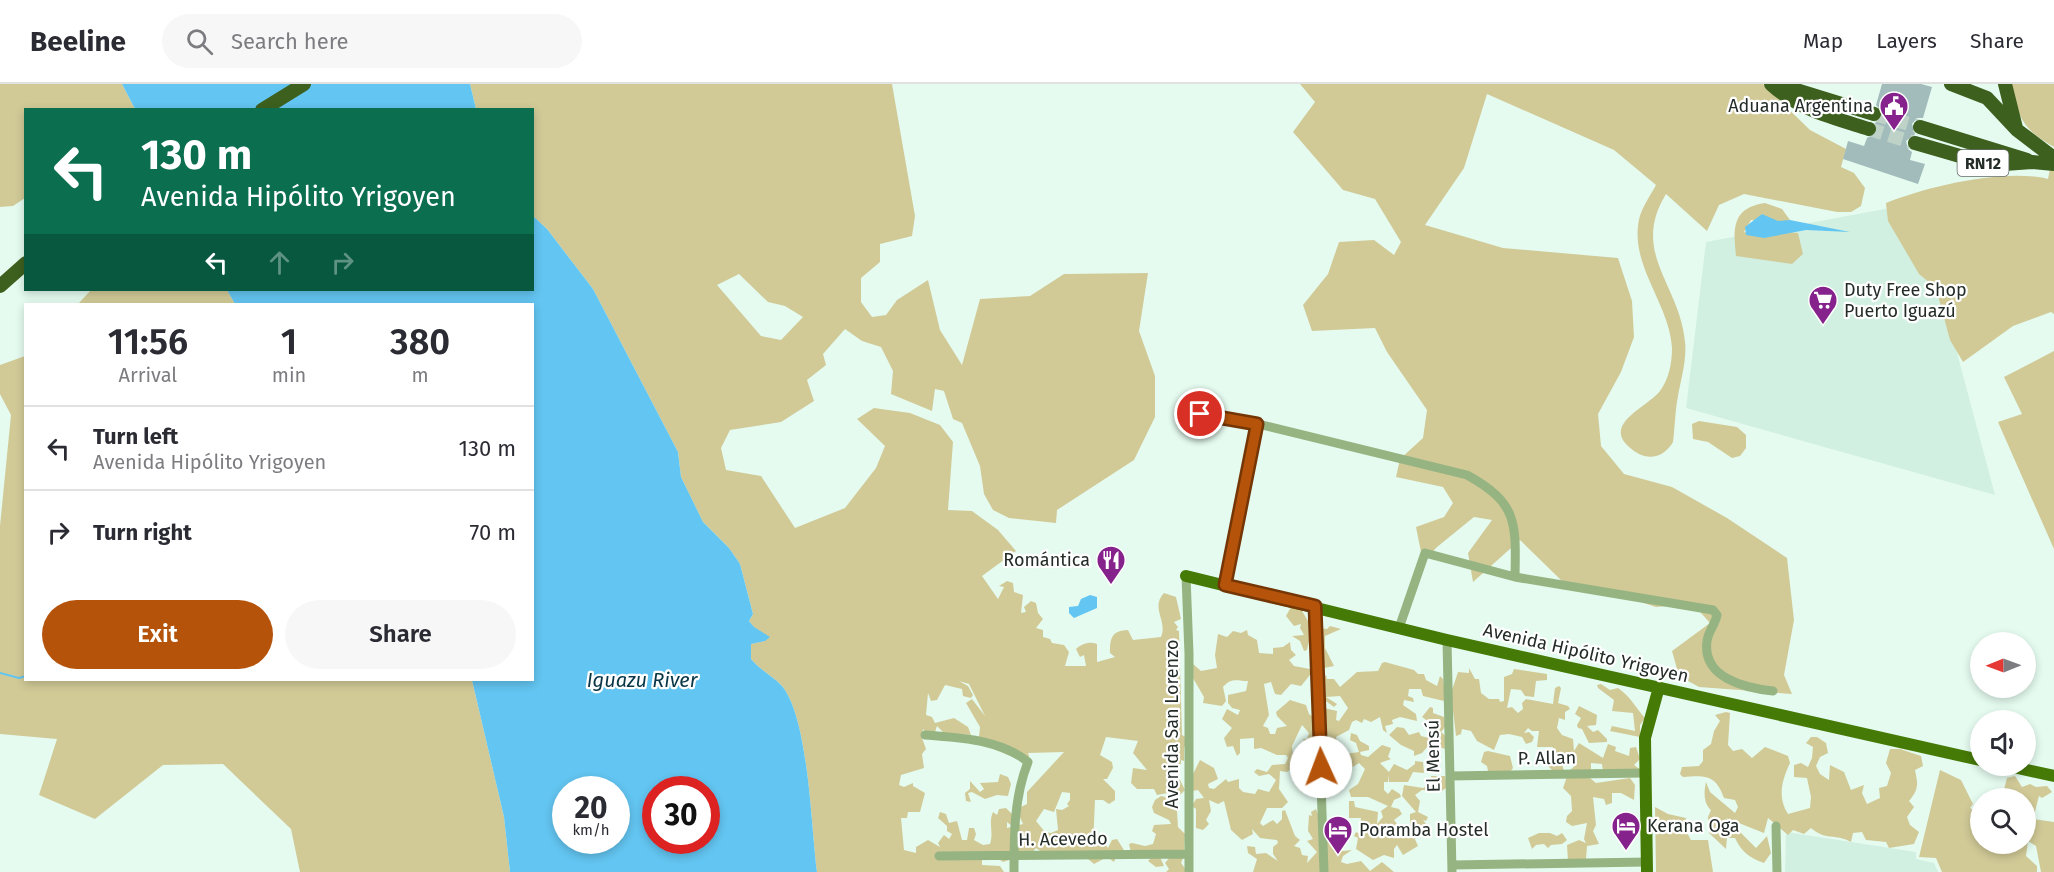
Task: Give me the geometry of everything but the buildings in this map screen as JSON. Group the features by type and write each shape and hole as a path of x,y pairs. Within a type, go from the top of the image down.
{"highway":[{"path":"265,108 304,84"},
{"path":"1772,84 1783,95 1811,111 1869,129"},
{"path":"1777,84 1874,114"},
{"name":"RN12","path":"1951,84 1987,98 2017,130 2054,158"},
{"name":"RN12","path":"2005,84 2017,130"},
{"name":"RN12","path":"1920,128 2032,162"},
{"name":"RN12","path":"1915,143 1991,165 2032,162 2054,164"},
{"path":"0,268 21,266"},
{"path":"0,286 21,266"}],"main road":[{"name":"Avenida Hipólito Yrigoyen","path":"1186,576 1447,640 1970,758"},
{"path":"1647,867 1645,738 1659,687"},
{"path":"2036,772 2054,776"}],"street":[{"path":"1200,414 1257,424 1467,475 1493,489 1508,510 1516,533 1515,577"},
{"path":"1225,585 1257,424"},
{"path":"1399,628 1425,553 1515,577 1713,610 1717,615 1716,624 1707,638 1706,650 1711,663 1730,682 1773,691"},
{"name":"Avenida San Lorenzo","path":"1186,576 1189,654 1189,872"},
{"path":"1315,606 1324,872"},
{"name":"El Mensú","path":"1447,640 1452,869"},
{"path":"925,735 970,739 1016,753 1028,762 1020,782 1014,872"},
{"name":"P. Allan","path":"1450,776 1645,773"},
{"path":"1776,826 1777,872"},
{"name":"H. Acevedo","path":"939,856 1188,854"},
{"path":"1452,869 1647,867"}],"shaded area":[{"path":"0,84 122,84 134,108 24,108 24,199 13,206 0,207"},
{"path":"470,84 892,84 915,216 912,236 880,244 880,262 861,278 861,302 872,317 886,315 897,300 928,280 940,330 962,365 980,299 1030,296 1064,274 1148,273 1139,331 1155,376 1155,417 1134,460 1057,510 1056,523 1009,518 993,510 984,494 980,466 962,423 953,419 944,391 935,389 932,411 891,394 893,371 881,347 862,341 845,329 823,354 826,365 807,380 814,401 781,422 730,430 721,448 726,470 761,476 795,528 845,508 876,468 885,446 857,419 874,408 910,413 940,425 953,442 948,510 972,511 998,530 1016,551 982,576 998,599 1004,587 999,586 1007,581 1013,583 1014,592 1023,595 1021,613 1026,612 1024,607 1031,601 1036,603 1038,613 1043,619 1036,628 1043,630 1043,637 1050,639 1052,643 1064,645 1069,652 1065,666 1086,666 1084,655 1080,657 1076,649 1083,644 1097,644 1097,662 1115,657 1110,653 1111,643 1113,636 1118,632 1128,630 1133,640 1161,637 1163,631 1159,609 1160,599 1164,593 1176,597 1181,619 1174,622 1178,627 1176,630 1179,631 1182,735 1189,739 1187,748 1184,747 1184,761 1181,760 1181,764 1174,768 1185,790 1178,797 1181,799 1168,793 1157,795 1154,789 1137,789 1131,783 1133,768 1147,770 1133,753 1138,741 1106,737 1100,755 1112,762 1113,768 1107,779 1103,779 1115,791 1115,800 1109,804 1103,800 1095,800 1093,846 1105,844 1108,848 1112,840 1117,839 1127,855 1116,857 1114,862 1107,857 1094,864 1088,859 1046,855 1036,848 1032,853 1003,862 997,858 982,860 982,865 1000,866 1004,872 817,872 807,775 798,723 791,702 782,686 751,659 750,644 765,641 749,621 753,614 740,564 729,548 703,522 681,477 678,452 593,289 547,229 534,217 534,108 476,108","holes":["739,274 768,302 785,306 803,317 781,340 761,336 717,285","959,681 969,684 985,716 972,699 966,703 980,727 979,737 984,745 1020,760 1030,760 1028,753 1064,752 1027,792 1027,804 1021,807 1018,813 1023,824 1007,828 1007,822 1012,826 1013,815 1006,808 999,809 997,815 993,812 990,844 983,845 974,840 976,834 974,828 969,828 967,840 962,840 957,821 949,823 946,814 940,812 938,818 952,834 949,839 944,835 938,843 940,847 928,840 916,847 916,853 904,850 901,818 907,818 908,812 920,812 925,793 913,786 913,783 904,787 899,785 901,775 924,768 922,754 926,749 922,738 923,729 928,734 935,732 937,726 944,733 971,735 968,727 954,718 935,723 932,717 926,715 928,693 931,701 937,700 945,685 962,689 963,696 971,698 973,695 968,686","1062,792 1070,793 1070,800 1067,804 1069,806 1062,810 1056,809 1058,830 1051,833 1045,832 1036,821 1044,809 1054,812"]},
{"path":"1300,84 1763,84 1810,130 1846,149 1841,167 1854,173 1865,188 1861,206 1851,212 1837,212 1744,194 1719,205 1707,231 1666,194 1656,215 1653,234 1655,251 1681,321 1685,355 1673,442 1663,453 1649,457 1639,454 1626,444 1621,435 1622,427 1627,419 1660,391 1668,376 1671,359 1670,332 1646,272 1638,242 1640,215 1656,185 1614,150 1487,94 1464,168 1425,225 1503,248 1618,258 1632,301 1634,337 1621,372 1598,414 1601,446 1624,474 1672,487 1727,518 1787,558 1794,620 1784,675 1792,694 1699,687 1679,676 1672,651 1710,623 1693,604 1656,607 1601,589 1564,583 1520,540 1473,582 1468,553 1492,520 1474,517 1437,547 1423,562 1416,527 1444,517 1453,503 1443,487 1396,477 1400,459 1423,438 1427,410 1387,352 1375,328 1312,331 1303,305 1328,274 1339,242 1374,240 1394,255 1401,242 1375,199 1343,190 1293,132 1315,102"},
{"path":"2011,84 2054,84 2054,147 2035,135 2023,122"},
{"path":"2054,148 2054,314 2051,312 2013,326 1963,362 1950,340 1936,288 1919,274 1888,221 1886,203 1966,180 2010,176 2048,179"},
{"path":"1765,203 1782,209 1790,220 1783,222 1751,220 1744,232 1764,238 1787,232 1798,233 1803,254 1792,264 1736,256 1737,221 1746,209"},
{"name":"Duty Free Shop Puerto Iguazú","path":"1917,203 1995,495 1686,408 1706,242"},
{"path":"90,291 228,291 234,303 79,303"},
{"path":"2054,351 2054,549 1998,422 2022,414 2004,377"},
{"path":"24,356 24,681 472,681 504,817 510,872 300,872 291,829 223,764 163,765 95,819 39,795 57,739 0,734 0,526 11,415 0,394 0,365"},
{"path":"1699,421 1737,427 1746,435 1746,448 1740,456 1732,458 1708,442 1693,439 1692,424"},
{"path":"1291,607 1301,609 1312,628 1307,650 1304,651 1300,641 1292,636 1304,635 1300,628 1301,624 1294,626 1286,616"},
{"path":"1330,626 1341,629 1325,636 1325,648 1334,666 1324,668 1325,674 1322,675 1320,628 1327,629"},
{"path":"1247,630 1248,635 1257,640 1259,653 1273,654 1273,648 1283,647 1290,642 1291,650 1296,655 1289,660 1294,666 1310,669 1310,675 1301,686 1291,684 1281,695 1275,694 1271,682 1264,684 1269,715 1263,726 1268,728 1270,734 1275,734 1277,728 1287,726 1276,712 1290,700 1306,705 1309,714 1316,719 1324,708 1337,711 1336,720 1339,721 1348,708 1340,696 1326,697 1337,704 1334,707 1323,699 1325,697 1322,696 1321,679 1326,675 1327,679 1334,679 1340,687 1357,672 1378,671 1385,662 1424,674 1426,680 1437,686 1440,676 1443,679 1446,700 1444,701 1423,696 1421,689 1409,689 1408,696 1413,698 1414,702 1404,700 1403,705 1416,714 1417,721 1400,717 1392,720 1393,724 1385,726 1387,733 1383,730 1380,717 1371,722 1364,719 1362,723 1356,720 1352,722 1349,730 1336,737 1338,747 1334,751 1320,743 1318,749 1311,751 1309,747 1306,749 1303,739 1307,739 1309,733 1302,725 1292,746 1293,756 1313,757 1316,760 1314,769 1308,773 1298,763 1287,772 1280,771 1279,789 1288,802 1282,808 1267,808 1260,823 1263,826 1273,820 1277,824 1282,819 1282,811 1285,810 1295,836 1300,840 1294,846 1300,848 1302,855 1308,856 1307,863 1317,852 1307,841 1313,839 1308,831 1309,815 1312,816 1311,812 1316,809 1325,834 1331,834 1330,845 1343,851 1352,850 1343,856 1341,862 1347,864 1361,861 1370,871 1382,862 1394,872 1253,872 1257,859 1248,853 1247,846 1255,847 1256,854 1266,853 1278,861 1273,854 1273,847 1278,843 1277,840 1260,838 1252,829 1253,834 1242,840 1231,830 1224,801 1218,804 1209,800 1211,811 1206,820 1209,824 1203,830 1196,828 1196,809 1192,806 1196,799 1204,798 1198,790 1193,791 1193,774 1200,760 1214,768 1218,779 1208,784 1209,788 1214,789 1226,779 1228,782 1239,779 1239,788 1243,792 1255,794 1258,789 1269,792 1276,780 1269,774 1259,776 1254,772 1257,769 1267,772 1272,765 1285,764 1288,758 1286,755 1277,755 1261,748 1254,749 1254,738 1240,739 1240,753 1237,756 1233,746 1227,747 1224,738 1232,728 1222,719 1227,709 1238,715 1240,710 1232,708 1228,703 1228,695 1246,691 1248,681 1235,680 1226,684 1223,687 1226,701 1222,706 1203,703 1204,697 1190,673 1193,664 1201,671 1217,668 1215,655 1218,634 1227,637 1233,631 1241,633"},
{"path":"1469,668 1475,679 1479,679 1481,693 1489,699 1499,699 1500,702 1504,701 1504,677 1512,674 1514,669 1547,674 1547,680 1536,681 1534,697 1525,696 1521,690 1511,689 1507,708 1512,707 1518,713 1523,709 1522,703 1526,699 1553,704 1555,688 1559,686 1561,688 1558,703 1570,709 1565,712 1565,720 1559,718 1557,728 1562,735 1573,739 1574,751 1579,743 1603,758 1608,744 1616,747 1615,751 1629,756 1630,748 1636,747 1640,759 1634,765 1641,770 1603,772 1602,764 1591,763 1591,770 1599,769 1590,778 1596,783 1630,778 1635,785 1634,800 1621,793 1612,793 1612,803 1606,805 1604,799 1593,797 1596,825 1593,831 1599,844 1587,846 1586,859 1568,861 1567,845 1579,840 1586,843 1584,839 1587,823 1572,826 1566,822 1567,816 1572,811 1571,796 1563,788 1569,771 1576,765 1575,759 1570,760 1567,754 1558,752 1556,763 1562,764 1564,771 1556,774 1548,766 1553,747 1537,747 1539,731 1532,731 1528,728 1524,733 1529,732 1534,737 1532,742 1526,744 1522,737 1509,734 1500,735 1494,750 1477,741 1471,731 1462,729 1461,734 1456,736 1451,693 1458,672 1469,673"},
{"path":"1601,684 1610,690 1618,688 1622,691 1645,718 1640,725 1640,737 1610,731 1612,726 1635,731 1633,713 1612,711 1614,700 1598,688 1597,685"},
{"path":"1579,706 1597,715 1596,725 1587,726 1593,732 1598,730 1607,742 1589,743 1582,729 1577,725 1581,718 1575,714"},
{"path":"1430,707 1433,708 1433,713 1444,717 1446,726 1441,732 1448,738 1446,749 1429,745 1422,753 1414,756 1414,751 1401,745 1389,735 1397,727 1404,728 1409,735 1419,732 1421,736 1429,738 1437,728 1428,727 1429,722 1422,717"},
{"path":"1730,713 1728,745 1733,751 1742,749 1752,758 1765,747 1788,756 1790,763 1783,782 1782,795 1788,814 1810,808 1811,797 1807,778 1794,777 1794,765 1801,763 1808,767 1813,747 1806,743 1811,737 1817,737 1826,743 1828,753 1820,757 1816,766 1820,774 1829,780 1830,765 1844,772 1851,790 1864,785 1862,793 1867,804 1880,798 1879,788 1887,786 1891,773 1886,763 1890,749 1900,749 1921,756 1923,766 1915,770 1917,786 1909,801 1914,807 1907,817 1910,825 1919,832 1914,844 1889,848 1886,842 1866,840 1862,832 1853,833 1851,842 1826,836 1811,828 1804,834 1793,830 1788,835 1768,818 1764,833 1726,818 1756,848 1767,836 1771,853 1764,863 1759,861 1746,854 1735,838 1727,838 1726,849 1709,833 1708,817 1711,810 1705,800 1706,782 1710,792 1735,813 1738,807 1735,800 1724,798 1721,790 1709,778 1683,777 1680,774 1682,767 1699,766 1703,761 1703,750 1711,744 1714,731 1720,721 1715,715"},
{"path":"1351,733 1357,735 1360,741 1369,746 1369,750 1360,752 1361,755 1368,757 1382,745 1391,748 1388,757 1391,759 1380,763 1389,772 1394,764 1407,770 1415,764 1415,761 1423,762 1424,773 1413,772 1408,782 1389,782 1388,775 1388,782 1384,782 1384,790 1388,794 1392,789 1400,794 1401,797 1394,800 1391,807 1399,809 1402,814 1394,820 1400,828 1410,829 1410,814 1416,812 1402,796 1404,785 1423,788 1437,781 1431,780 1431,776 1445,776 1447,787 1442,791 1422,790 1415,795 1420,801 1418,812 1428,817 1426,821 1423,820 1429,830 1422,833 1411,830 1418,846 1403,855 1397,845 1394,849 1394,858 1384,855 1373,860 1356,849 1358,838 1354,836 1356,832 1360,834 1361,818 1349,818 1349,801 1354,801 1355,807 1378,812 1377,824 1383,817 1381,811 1388,806 1368,797 1351,797 1349,790 1358,784 1365,769 1359,763 1348,770 1334,772 1337,785 1343,787 1340,792 1328,795 1324,793 1322,757 1328,752 1330,757 1336,757 1336,753 1342,750 1345,754 1359,752 1356,743 1350,740"},
{"path":"1484,752 1510,756 1513,768 1510,772 1488,771 1487,766 1481,762"},
{"path":"1940,770 1961,780 1970,798 1970,854 2026,854 2037,866 2037,872 1942,872 1936,858 1919,857"},
{"path":"1000,774 1008,777 1011,784 1008,796 997,795 985,799 972,792 968,793 971,802 966,801 965,793 970,789 970,781 980,792 984,789 980,783 998,782"},
{"path":"2015,776 2022,787 2030,784 2036,787 2047,786 2052,792 2042,798 2039,796 2036,808 2036,788 2004,788 2007,778"},
{"path":"1161,796 1170,798 1169,808 1177,811 1178,827 1185,834 1184,856 1181,863 1188,872 1166,872 1169,869 1165,863 1170,857 1160,857 1164,866 1156,867 1148,861 1152,857 1131,853 1129,844 1145,846 1153,844 1156,834 1152,831 1154,825 1171,824 1169,820 1154,813 1152,807 1155,800"},
{"path":"1655,807 1668,814 1686,818 1686,831 1691,840 1708,840 1713,872 1656,872"},
{"path":"2036,819 2054,822 2054,872 2041,872 2036,846"},
{"path":"1786,832 1916,852 1916,859 1934,863 1938,872 1785,872"},
{"path":"1539,833 1550,833 1557,836 1562,833 1567,840 1548,848 1544,844 1536,845 1532,849 1528,838"}],"water":[{"path":"122,84 470,84 476,108 134,108"},
{"path":"1762,214 1778,221 1790,220 1850,232 1806,230 1764,238 1746,235 1745,227"},
{"name":"Iguazu River","path":"534,217 547,229 593,289 678,452 681,477 703,522 729,548 740,564 753,614 749,621 770,637 765,641 751,644 751,659 782,686 791,702 798,723 807,775 817,872 510,872 504,817 472,681 534,681 534,303 234,303 228,291 534,291"},
{"path":"1090,595 1097,597 1097,608 1074,618 1069,613 1069,607 1078,606 1081,599"}],"waterway":[{"path":"0,673 19,678 24,677"}],"tunnel":[{"path":"1874,114 1920,127"},
{"path":"1869,129 1915,143"}],"place":[{"name":"Aduana Argentina","path":"1894,132"},
{"name":"Duty Free Shop Puerto Iguazú","path":"1823,326"},
{"name":"Romántica","path":"1111,586"},
{"name":"Kerana Oga","path":"1626,852"},
{"name":"Poramba Hostel","path":"1338,856"}],"route":[{"path":"1200,414 1257,424 1225,585 1315,606 1321,767"}]}
